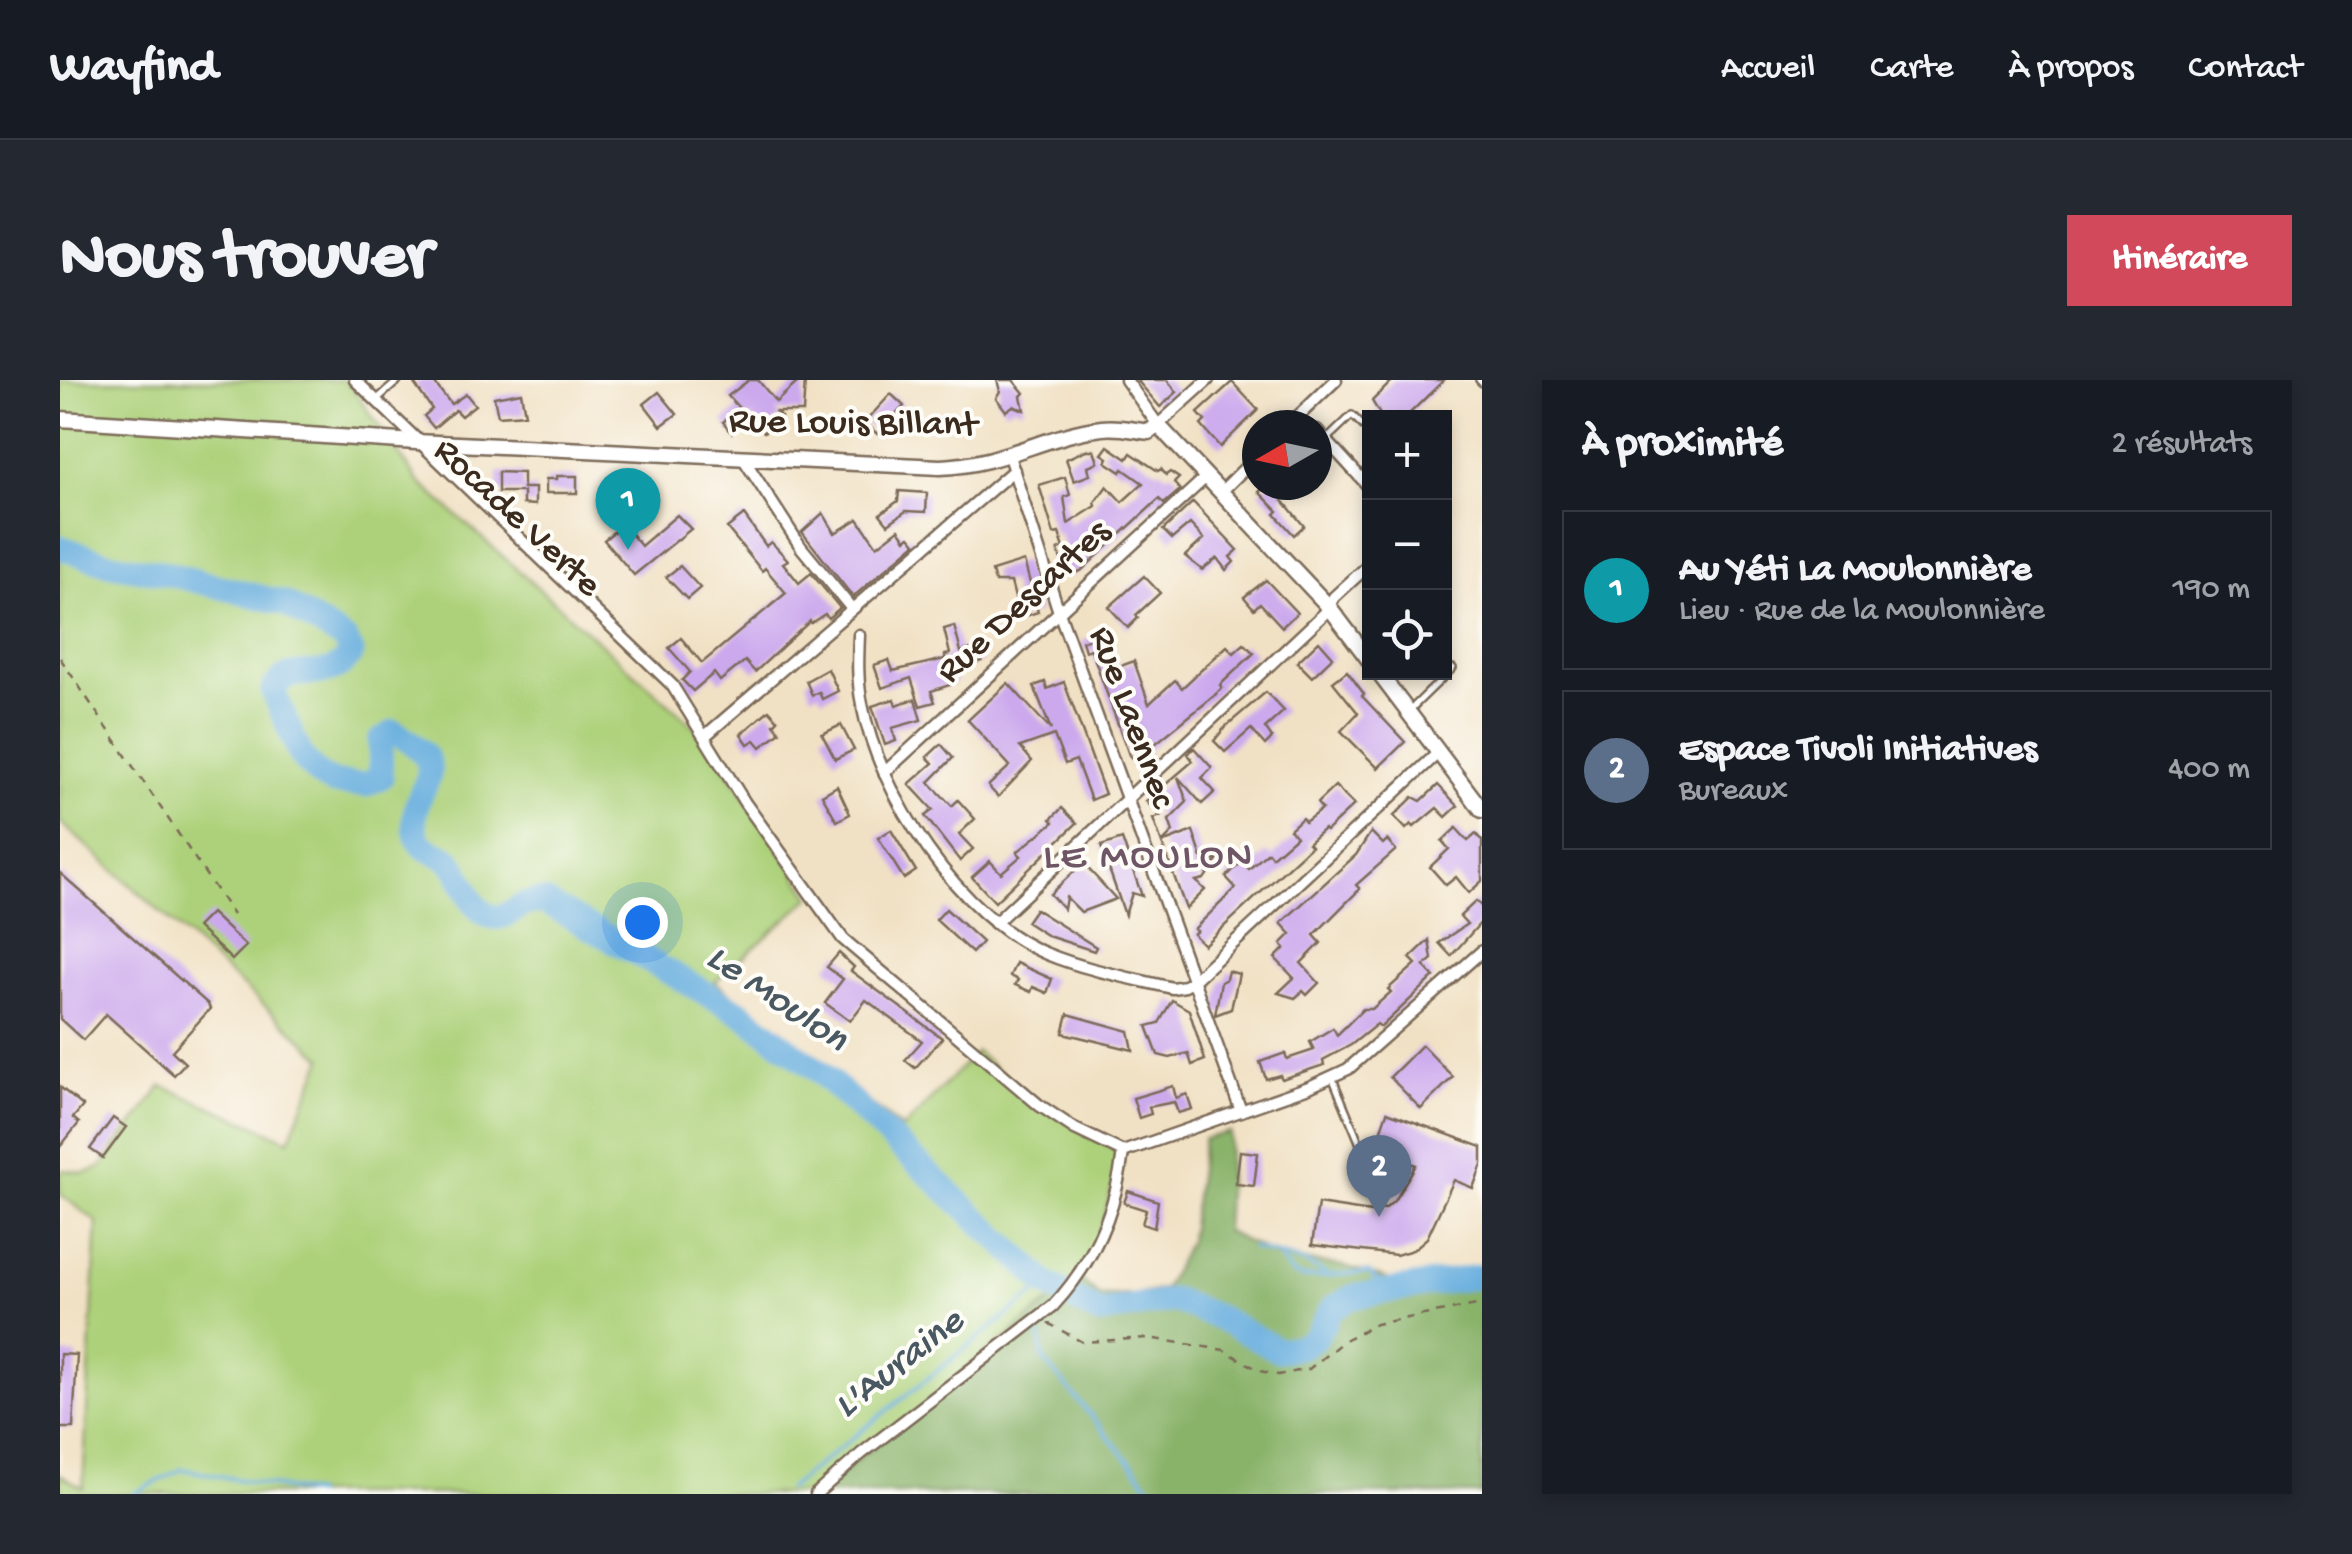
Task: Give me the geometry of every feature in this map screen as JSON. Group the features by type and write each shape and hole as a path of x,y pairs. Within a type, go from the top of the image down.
{"street":[{"path":"355,380 672,685 744,803 844,939 1039,1105 1075,1129 1123,1152 1332,1077 1370,1053 1482,951"},
{"path":"1126,380 1158,425 1330,608 1362,650"},
{"path":"1158,425 1208,380"},
{"path":"1304,410 1336,380"},
{"name":"Rue Louis Billant","path":"60,419 416,442 940,467 1012,463 1084,431 1128,427 1149,432 1158,425"},
{"path":"1332,447 1362,479"},
{"path":"743,458 801,547 852,609"},
{"path":"705,736 1012,463"},
{"name":"Rue Laennec","path":"1012,463 1059,612 1242,1111"},
{"path":"1220,492 1242,471"},
{"name":"Rue Descartes","path":"885,772 1205,478"},
{"path":"995,923 1362,574"},
{"path":"859,635 861,701 885,772 935,859 968,900 995,923 1046,954 1172,988 1194,980 1438,753"},
{"path":"1384,680 1482,810"},
{"path":"816,1494 861,1454 1053,1306 1092,1257 1121,1172 1123,1152"}],"lane":[{"path":"375,401 399,380"},
{"path":"1332,434 1352,415 1362,425"},
{"path":"1408,712 1454,668"},
{"path":"1332,1077 1370,1168"}],"path":[{"path":"60,658 233,915"},
{"path":"1053,1327 1082,1342 1149,1338 1224,1350 1260,1372 1278,1375 1309,1368 1360,1330 1482,1304"}],"green space":[{"path":"60,380 346,380 419,482 705,736 811,897 715,982 903,1129 976,1052 1039,1105 1123,1152 1092,1257 1053,1306 816,1494 60,1494 60,1474 83,1488 97,1222 60,1194 60,1174 63,1170 85,1173 100,1168 162,1086 289,1140 323,1058 60,822"},
{"path":"1230,1132 1225,1231 1280,1258 1345,1266 1390,1280 1448,1271 1482,1271 1482,1494 816,1494 1079,1278 1099,1296 1164,1289 1189,1241 1203,1139"}],"building":[{"path":"421,380 432,380 451,404 466,394 475,405 461,416 455,410 434,428 424,416 432,409 415,385"},
{"path":"749,380 758,380 776,402 800,380 805,380 803,412 776,412 781,417 764,432 751,417 732,433 723,422 739,408 728,396"},
{"path":"997,380 1013,380 1024,393 1024,410 1013,406 1006,411 996,398 1000,391"},
{"path":"1137,380 1167,380 1177,392 1160,407"},
{"path":"1393,380 1444,380 1413,410 1377,410 1372,401"},
{"path":"1232,382 1258,410 1242,410 1242,426 1220,447 1201,425 1205,421 1198,413"},
{"path":"521,392 525,414 498,416 494,397"},
{"path":"659,392 677,414 661,426 644,404"},
{"path":"891,394 904,406 877,434 865,422"},
{"path":"1108,446 1127,459 1131,453 1166,475 1170,472 1179,478 1174,483 1180,490 1164,504 1159,499 1081,571 1066,576 1058,550 1064,548 1059,533 1054,534 1039,485 1065,477 1070,495 1064,497 1068,524 1096,506 1107,486 1122,502 1143,483 1106,462 1108,458 1102,454"},
{"path":"1094,450 1098,462 1088,466 1090,475 1074,481 1066,459"},
{"path":"498,472 523,473 523,488 535,488 535,505 523,504 523,492 498,492"},
{"path":"577,476 577,493 546,493 546,479"},
{"path":"899,491 927,493 926,512 906,511 888,524 880,514 898,501"},
{"path":"1267,500 1283,500 1304,526 1294,535 1275,514 1278,511"},
{"path":"1193,502 1238,550 1230,557 1234,562 1226,570 1217,558 1202,570 1185,556 1204,539 1190,524 1172,539 1163,530"},
{"path":"823,513 835,533 858,519 877,546 899,529 906,539 910,536 916,543 853,597 802,532"},
{"path":"677,515 691,529 634,575 604,540 623,524 641,546"},
{"path":"744,515 766,546 771,542 788,560 783,563 799,583 811,573 840,608 828,618 825,614 810,621 755,672 745,661 720,681 714,673 693,691 682,680 690,672 669,648 681,638 702,663 786,593 727,528"},
{"path":"1024,561 1038,612 1020,618 1011,582 995,582 992,571"},
{"path":"680,566 700,588 687,599 666,577"},
{"path":"1144,576 1160,593 1128,628 1109,607"},
{"path":"1266,580 1297,613 1282,627 1260,603 1254,609 1244,597"},
{"path":"954,626 961,652 978,647 982,661 953,670 956,683 931,691 935,702 920,706 911,678 882,688 874,665 889,660 893,671 945,659 950,654 944,629"},
{"path":"1097,636 1100,646 1110,643 1118,667 1134,661 1149,704 1175,680 1182,688 1227,646 1234,653 1244,644 1254,653 1220,685 1222,688 1214,696 1145,752 1149,756 1139,766 1129,755 1091,649 1085,651 1082,641"},
{"path":"1319,641 1333,657 1312,677 1297,662"},
{"path":"828,669 838,691 822,699 819,692 812,695 806,681"},
{"path":"1347,671 1362,696 1405,742 1378,768 1341,731 1358,713 1333,682"},
{"path":"1045,682 1047,689 1064,682 1105,794 1091,800 1076,760 1065,764 1054,735 1020,747 1032,761 998,797 988,786 1010,766 968,720 1008,683 1051,730 1034,686"},
{"path":"1266,692 1284,711 1265,728 1272,738 1265,745 1251,729 1225,752 1214,741"},
{"path":"894,699 896,705 915,699 921,720 892,728 896,741 885,745 872,706"},
{"path":"769,710 778,720 774,724 780,732 761,747 755,740 748,744 741,734"},
{"path":"841,725 854,750 835,759 822,734"},
{"path":"941,744 953,758 929,782 952,806 958,800 975,819 959,834 973,849 960,861 925,816 933,810 909,784 933,763 927,757"},
{"path":"1194,748 1212,768 1202,778 1215,792 1202,804 1178,777 1187,802 1169,820 1173,832 1162,843 1153,819 1160,816 1146,801 1193,761 1188,754"},
{"path":"1438,785 1458,806 1446,817 1437,808 1406,829 1394,816 1413,797 1421,801"},
{"path":"837,786 850,814 837,821 822,795"},
{"path":"1335,786 1354,805 1308,843 1311,846 1204,945 1193,934 1197,931 1194,929 1236,888 1226,877 1242,861 1249,869 1268,852 1272,857 1296,836 1290,829 1322,809 1317,803"},
{"path":"1062,808 1077,823 995,902 972,877 990,861 1001,873 1021,856 1017,852 1054,822 1051,819"},
{"path":"1456,828 1468,841 1476,834 1482,841 1482,881 1469,893 1456,877 1446,885 1430,867 1449,849 1442,841"},
{"path":"891,830 916,871 904,879 878,838"},
{"path":"1193,831 1204,864 1219,858 1204,879 1196,881 1205,890 1186,909 1162,843"},
{"path":"1371,832 1396,850 1356,885 1360,889 1314,935 1321,943 1301,963 1319,983 1307,995 1303,991 1295,998 1278,993 1294,978 1275,958 1291,934 1281,923 1356,855"},
{"path":"1122,839 1142,896 1132,893 1125,915 1101,846"},
{"path":"1083,863 1116,899 1081,912 1066,897 1064,909 1050,894"},
{"path":"60,873 208,1004 210,1009 172,1051 185,1063 174,1075 106,1014 83,1040 60,1019"},
{"path":"1476,901 1482,907 1482,921 1451,956 1439,943 1467,924 1460,916"},
{"path":"946,909 982,942 972,953 936,920"},
{"path":"1035,909 1096,947 1094,951 1048,936 1026,922"},
{"path":"211,913 246,946 232,960 197,927"},
{"path":"1429,940 1432,959 1424,966 1434,977 1381,1027 1377,1024 1351,1045 1323,1060 1324,1065 1282,1079 1280,1075 1266,1079 1260,1062 1285,1053 1287,1059 1314,1050 1310,1042 1333,1028 1337,1035 1363,1009 1372,1009 1391,992 1388,989 1416,964 1410,958"},
{"path":"839,953 854,967 851,971 942,1038 915,1068 905,1060 922,1041 866,1000 850,1021 825,1003 843,979 827,967"},
{"path":"1016,963 1052,979 1047,993 1015,985 1018,980 1010,976"},
{"path":"1228,971 1239,974 1231,1009 1215,1015 1221,982"},
{"path":"1172,1000 1189,1010 1205,1060 1192,1065 1188,1053 1170,1058 1158,1055 1147,1026 1159,1023"},
{"path":"1068,1014 1129,1031 1133,1050 1063,1033"},
{"path":"1422,1045 1453,1077 1421,1109 1390,1077"},
{"path":"1173,1086 1176,1098 1187,1094 1192,1109 1178,1113 1174,1102 1149,1107 1151,1114 1139,1118 1133,1098"},
{"path":"60,1087 83,1106 73,1118 79,1123 60,1147"},
{"path":"1387,1112 1482,1147 1482,1164 1473,1188 1454,1180 1427,1238 1413,1250 1396,1255 1312,1245 1318,1204 1371,1212 1372,1207 1385,1209 1416,1165 1374,1149"},
{"path":"113,1118 126,1127 103,1158 90,1149"},
{"path":"1240,1151 1258,1153 1254,1186 1236,1184"},
{"path":"1128,1191 1158,1201 1154,1228 1142,1224 1146,1210 1124,1203"},
{"path":"60,1354 77,1355 73,1428 60,1428"}],"waterway":[{"name":"Le Moulon","path":"60,547 106,563 169,574 284,603 345,640 352,652 343,663 321,673 289,676 273,691 302,758 320,776 333,783 365,785 381,777 380,741 394,732 416,746 427,758 430,769 414,819 417,837 424,847 453,864 480,910 501,917 528,903 545,902 741,1013 820,1072 1047,1284 1099,1313 1174,1300 1218,1317 1278,1350 1300,1347 1314,1339 1332,1309 1352,1297 1482,1276"},
{"path":"1252,1248 1307,1263 1327,1275"},
{"path":"1280,1258 1291,1273 1302,1278 1368,1272 1388,1291"},
{"name":"L'Auraine","path":"788,1489 1047,1284"},
{"path":"1040,1335 1043,1359 1157,1494"},
{"name":"L'Auraine","path":"133,1494 182,1469 314,1494"}],"place":[{"name":"Au Yéti La Moulonnière","path":"628,550"},
{"name":"Espace Tivoli Initiatives","path":"1379,1217"}],"district":[{"name":"LE MOULON","path":"1149,858"}]}
